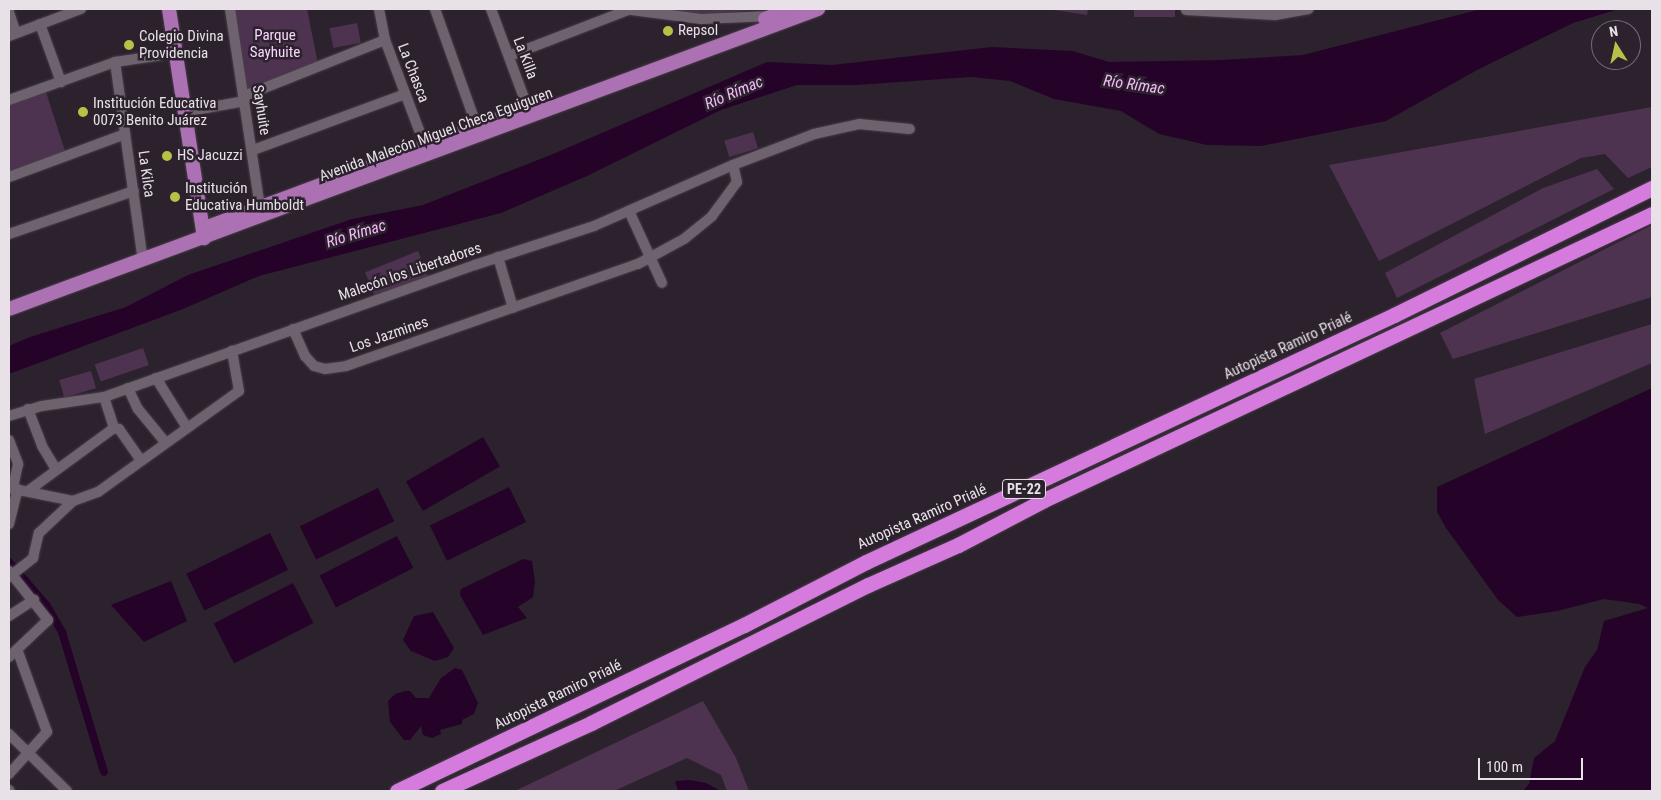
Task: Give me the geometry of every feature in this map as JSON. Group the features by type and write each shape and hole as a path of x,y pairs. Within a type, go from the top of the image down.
{"highway":[{"name":"Autopista Ramiro Prialé","path":"397,791 744,625 866,562 1394,316 1652,188"},
{"name":"PE-22","path":"442,791 591,723 868,586 958,546 1044,500 1652,214"}],"main road":[{"path":"169,9 203,233"},
{"name":"Avenida Malecón Miguel Checa Eguiguren","path":"261,211 476,127 530,113 790,9"},
{"name":"Avenida Malecón Miguel Checa Eguiguren","path":"9,309 261,211 814,10"},
{"name":"Avenida Malecón Miguel Checa Eguiguren","path":"9,299 143,256"}],"street":[{"path":"9,12 13,34 81,9"},
{"name":"Sayhuite","path":"230,9 261,211"},
{"name":"La Chasca","path":"379,9 385,40 425,146"},
{"path":"435,9 476,127"},
{"name":"La Killa","path":"491,9 530,113"},
{"path":"509,56 626,9 681,18 742,13 774,15 814,10"},
{"path":"1186,10 1275,14 1308,9"},
{"path":"40,24 61,82"},
{"path":"184,112 244,99 385,40"},
{"path":"9,100 115,62 176,53"},
{"name":"La Kilca","path":"115,62 143,256"},
{"path":"253,150 405,94"},
{"name":"Malecón los Libertadores","path":"9,416 28,409 104,397 498,257 594,226 733,165 814,134 859,124 910,129"},
{"path":"9,177 126,134"},
{"path":"498,257 513,308 650,258 684,239 712,216 737,182 733,165"},
{"path":"9,234 134,191"},
{"path":"629,211 662,283"},
{"name":"Los Jazmines","path":"293,329 308,362 319,368 334,368 513,308"},
{"path":"9,657 47,623 48,618 13,573 33,558 39,533 73,501 98,492 186,426 239,391 232,351"},
{"path":"156,378 186,426"},
{"path":"128,388 138,409 165,442"},
{"path":"104,397 114,428"},
{"path":"28,409 42,446 56,469"},
{"path":"114,428 119,429 141,460"},
{"path":"17,489 56,469 114,428"},
{"path":"9,440 18,464 17,489 9,524"},
{"path":"17,489 73,501"},
{"path":"9,616 34,600"},
{"path":"9,774 47,730 17,649"},
{"path":"9,734 68,791"}],"green space":[{"name":"Parque Sayhuite","path":"235,9 307,9 318,64 247,90"},
{"path":"654,9 765,9 710,14"},
{"path":"1048,9 1088,9 1087,15"},
{"path":"1134,9 1175,9 1175,17 1134,17"},
{"path":"357,23 361,43 333,48 330,28"},
{"path":"46,92 65,151 9,172 9,105"},
{"path":"1652,107 1652,167 1628,178 1605,154 1581,158 1379,261 1329,165"},
{"path":"753,132 758,148 729,157 724,141"},
{"path":"1597,169 1614,189 1397,298 1385,273 1543,188"},
{"path":"1652,225 1652,297 1453,359 1440,333"},
{"path":"418,251 428,276 375,297 365,272"},
{"path":"1652,324 1652,363 1485,434 1474,379"},
{"path":"143,348 149,365 101,382 95,365"},
{"path":"91,371 96,388 64,397 59,380"},
{"path":"703,701 736,758 749,791 727,791 721,775 687,758 614,791 515,791"}],"water":[{"name":"Río Rímac","path":"1481,9 1619,9 1573,23 1479,69 1386,121 1261,146 1207,145 1159,134 1121,111 1054,99 1010,81 971,77 856,85 797,85 721,110 587,176 501,213 259,276 183,309 9,374 9,346 30,337 126,307 188,275 352,219 423,205 553,154 767,62 832,65 992,47 1073,51 1109,62 1221,60 1303,55"},
{"path":"1652,388 1652,791 1523,791 1529,784 1534,758 1555,741 1585,667 1597,650 1604,621 1648,608 1639,604 1604,599 1557,611 1517,617 1498,600 1446,528 1437,512 1437,487"},
{"path":"483,437 500,466 423,511 406,482"},
{"path":"509,487 526,522 447,561 430,526"},
{"path":"378,488 394,521 316,559 300,526"},
{"path":"270,533 288,570 204,611 186,574"},
{"path":"397,536 413,568 336,608 319,575"},
{"path":"523,559 532,561 535,582 533,597 518,607 527,618 483,635 460,595 461,589"},
{"path":"171,581 187,621 144,642 111,605"},
{"path":"293,583 313,623 234,664 214,623"},
{"path":"433,612 454,648 448,657 435,661 411,651 403,640 414,616"},
{"path":"455,668 462,670 478,703 474,714 462,720 462,724 440,730 441,734 432,738 423,735 421,726 410,740 404,740 390,722 388,701 395,694 405,691 410,691 416,698 429,698 441,678"},
{"path":"690,780 706,783 721,791 678,791 675,781"}],"waterway":[{"path":"9,562 47,606 62,632 104,772"}],"place":[{"name":"Repsol","path":"668,31"},
{"name":"Colegio Divina Providencia","path":"129,45"},
{"name":"Institución Educativa 0073 Benito Juárez","path":"83,112"},
{"name":"HS Jacuzzi","path":"167,156"},
{"name":"Institución Educativa Humboldt","path":"175,197"}]}
